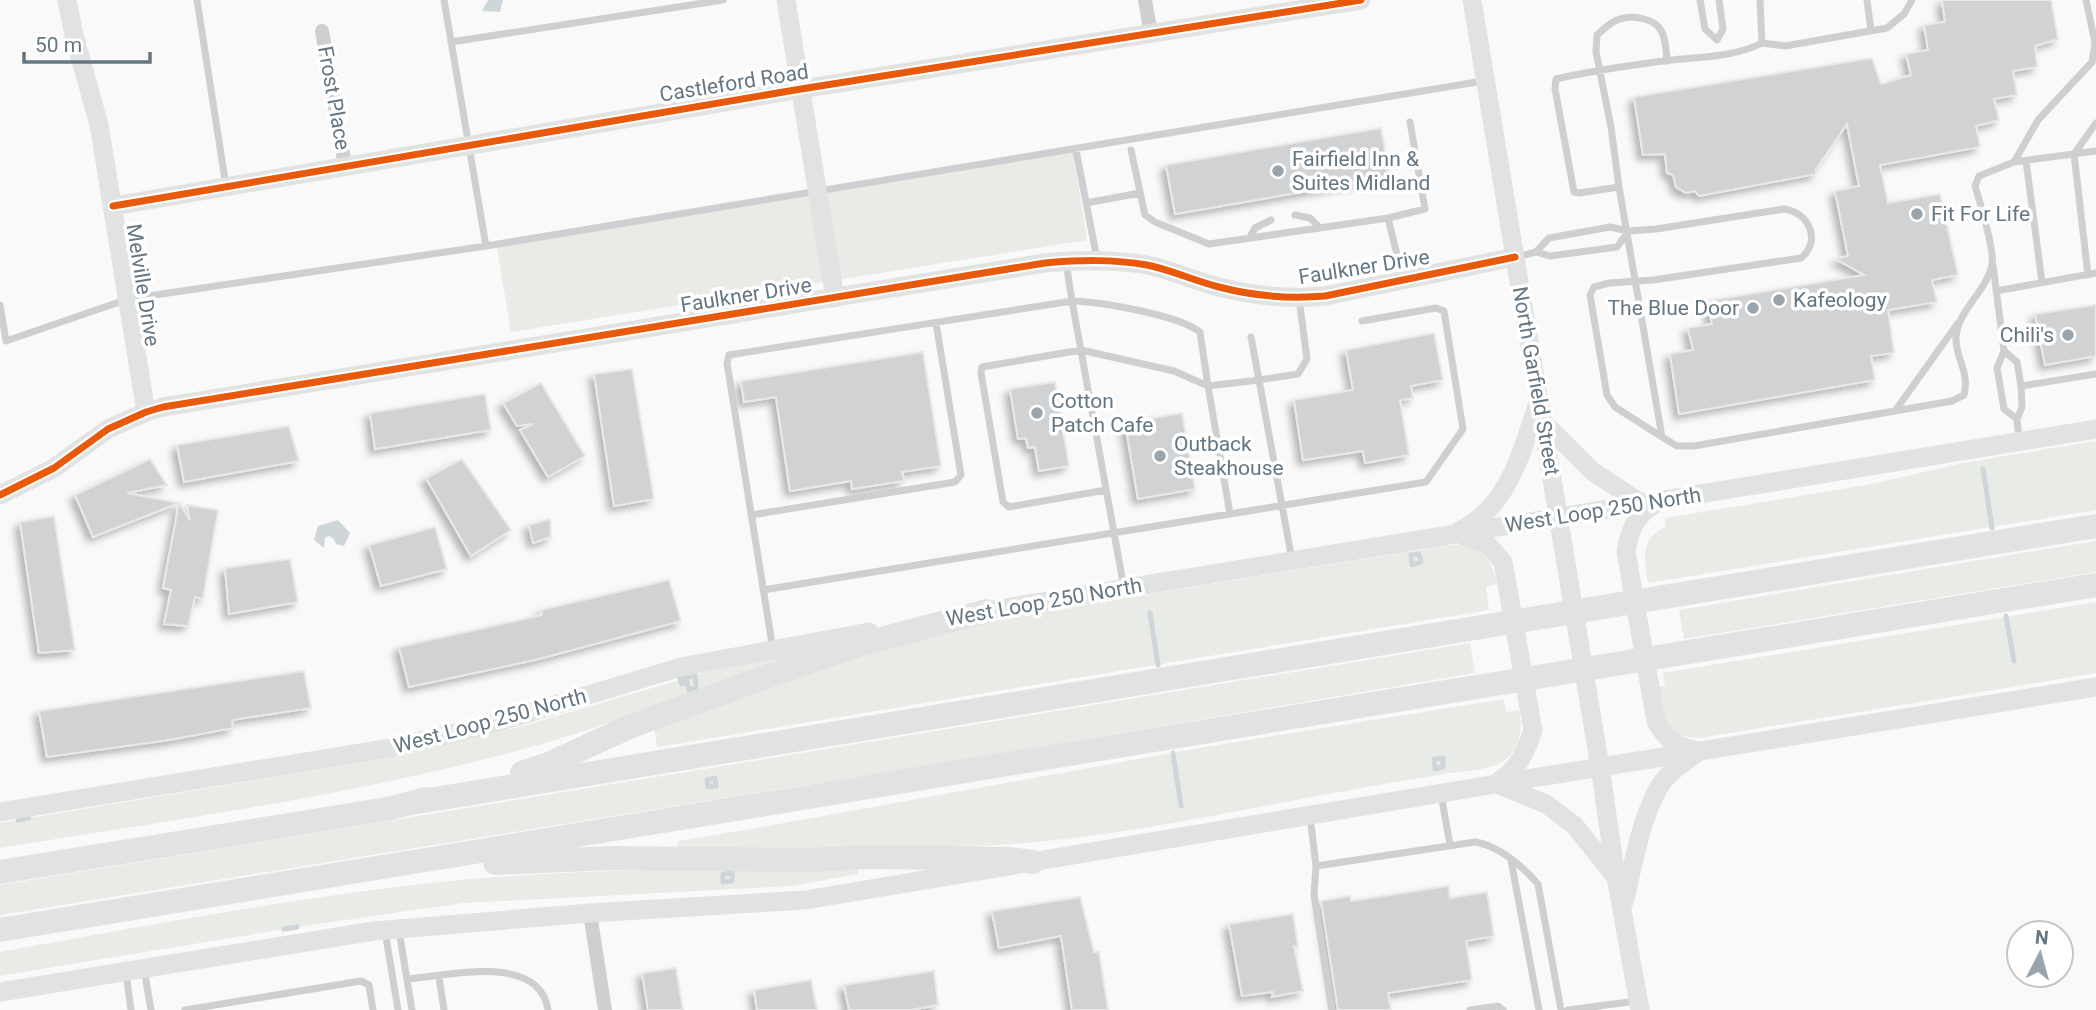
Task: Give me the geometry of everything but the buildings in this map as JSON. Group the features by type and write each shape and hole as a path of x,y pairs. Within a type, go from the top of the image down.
{"highway":[{"path":"0,872 2096,526"},
{"path":"0,930 2096,585"},
{"path":"411,803 503,780 549,764 629,727 831,654 986,611"},
{"path":"303,881 480,863 612,858 809,860 868,857 1007,859 1033,862"}],"main road":[{"name":"Melville Drive","path":"67,0 99,125 146,412"},
{"path":"786,0 835,298"},
{"name":"Castleford Road","path":"113,206 801,89 1361,0"},
{"name":"North Garfield Street","path":"1472,0 1639,1005"},
{"name":"Faulkner Drive","path":"0,495 63,462 108,429 166,406 1066,261 1097,259 1163,269 1236,292 1299,298 1325,296 1515,257"},
{"path":"1453,535 1472,525 1493,506 1514,473 1539,399"},
{"path":"1544,423 1597,475 1642,504"},
{"name":"West Loop 250 North","path":"0,812 390,748 485,726 681,667 986,611 2096,429"},
{"path":"1663,500 1645,510 1633,524 1626,552 1656,721 1665,735 1679,747 1701,750"},
{"path":"1453,535 1472,537 1487,544 1503,562 1533,730 1525,754 1516,768 1496,784"},
{"path":"0,992 392,930 590,913 805,900 1701,750 2096,687"},
{"path":"1622,910 1649,805 1671,774 1701,750"},
{"path":"1496,784 1546,804 1574,825 1616,877"}],"street":[{"path":"1145,0 1151,34"},
{"name":"Frost Place","path":"322,31 345,166"},
{"path":"590,913 605,1010"}],"lane":[{"path":"197,0 226,186"},
{"path":"444,0 485,246"},
{"path":"451,42 723,0"},
{"path":"1700,0 1705,29 1717,40"},
{"path":"1718,55 1717,40 1723,29 1719,0"},
{"path":"1760,0 1762,43"},
{"path":"1867,0 1871,31"},
{"path":"1619,187 1574,192 1555,89 1556,79 1599,69 1718,55 1752,48 1762,43 1785,46 1887,28 1904,14 1912,0"},
{"path":"2014,162 2038,120 2092,62 2095,46 2086,0"},
{"path":"1662,437 1599,69 1597,35 1607,25 1620,19 1636,18 1655,22 1662,31 1667,61"},
{"path":"0,305 6,341 128,299 485,246 1486,80"},
{"path":"1130,150 1144,215 1209,244 1388,218 1425,209 1410,122"},
{"path":"1996,291 2092,274 2074,154 2096,123"},
{"path":"1076,150 1097,259"},
{"path":"2017,419 2004,409 1997,368 2004,351 1992,259 1975,186 1979,176 2014,162 2096,151"},
{"path":"2026,161 2042,282"},
{"path":"1086,203 1140,193"},
{"path":"1536,252 1549,238 1610,227 1628,231 1656,229 1784,209 1793,210 1803,216 1810,227 1811,240 1807,253 1801,258 1594,287 1590,295 1607,396 1615,407 1677,446 1694,446 1952,401 1964,395 1968,381 1957,349 1959,322"},
{"path":"1295,215 1310,218 1320,228"},
{"path":"1388,218 1403,280"},
{"path":"1250,237 1255,228 1271,220"},
{"path":"1515,257 1536,252 1550,256 1617,247 1628,231"},
{"path":"1895,411 1985,282 1992,259"},
{"path":"1066,261 1124,588"},
{"path":"1106,490 1009,506 1003,502 982,368 1081,350 1174,371 1208,386 1298,374 1307,359 1299,298"},
{"path":"773,650 727,363 729,355 1072,301 1122,307 1195,328 1200,332 1230,514"},
{"path":"763,590 1426,482 1463,429 1444,311 1436,308 1362,321"},
{"path":"751,515 954,482 961,475 936,324"},
{"path":"1251,337 1292,561"},
{"path":"2004,351 2017,362 2022,407 2017,419 2020,442"},
{"path":"2021,386 2096,374"},
{"path":"1441,793 1450,845"},
{"path":"1310,815 1316,866 1314,895 1332,1010"},
{"path":"1316,866 1450,845 1475,842 1485,844 1527,872 1538,884 1561,1010"},
{"path":"1511,860 1539,1010"},
{"path":"392,930 407,979 412,1010"},
{"path":"392,930 398,1010"},
{"path":"131,1010 135,970"},
{"path":"135,970 151,1010"},
{"path":"407,979 492,971 517,974 546,996 548,1010"},
{"path":"439,977 444,1010"},
{"path":"185,1010 361,981 369,985 373,1010"},
{"path":"1568,1010 1639,1005"},
{"path":"1470,1010 1498,1006 1503,1010"}],"shaded area":[{"path":"488,0 503,0 500,12 482,11"},
{"path":"1073,151 1087,240 511,332 496,242"},
{"path":"2096,441 2096,510 1648,583 1646,550 1652,537 1666,527 1665,518 1867,485 1963,463"},
{"path":"338,520 350,533 344,546 336,544 329,536 325,538 324,548 314,540 318,526"},
{"path":"2096,541 2096,572 1684,639 1679,610"},
{"path":"1449,545 1468,546 1482,553 1487,559 1497,584 1486,587 1489,610 657,747 654,725 902,643 1006,618"},
{"path":"2096,602 2096,673 1700,738 1688,737 1672,730 1663,717 1654,688 1665,686 1663,673"},
{"path":"1470,643 1475,673 986,756 0,915 0,885"},
{"path":"802,652 653,708 501,755 377,784 252,808 0,848 0,823 399,756 519,727 707,672"},
{"path":"1504,699 1506,712 1519,710 1519,739 1513,752 1502,762 1477,770 1141,828 1055,840 928,848 677,852 678,841 1205,747"},
{"path":"858,868 858,874 792,886 463,903 297,927 0,976 0,952 224,912 393,887 603,871"}],"waterway":[{"path":"1983,469 1992,528"},
{"path":"1419,554 1421,562 1412,565 1411,555 1419,554"},
{"path":"1150,613 1158,665"},
{"path":"2006,616 2014,661"},
{"path":"695,675 696,688 689,690 687,682 682,684 680,679 695,675"},
{"path":"1173,753 1181,806"},
{"path":"1443,758 1443,767 1435,769 1434,759 1443,758"},
{"path":"715,778 716,786 708,787 707,780 715,778"},
{"path":"18,820 29,818"},
{"path":"732,873 732,881 723,882 723,874 732,873"},
{"path":"284,929 297,927"}],"cycle path":[{"path":"113,206 801,89 1361,0"},
{"path":"0,495 54,468 108,429 163,407 1045,263 1134,263 1232,290 1258,295 1298,297 1325,296 1515,257"}],"place":[{"name":"Fairfield Inn & Suites Midland","path":"1278,171"},
{"name":"Fit For Life","path":"1917,214"},
{"name":"Kafeology","path":"1779,300"},
{"name":"The Blue Door","path":"1753,308"},
{"name":"Chili's","path":"2068,335"},
{"name":"Cotton Patch Cafe","path":"1037,413"},
{"name":"Outback Steakhouse","path":"1160,456"}]}
